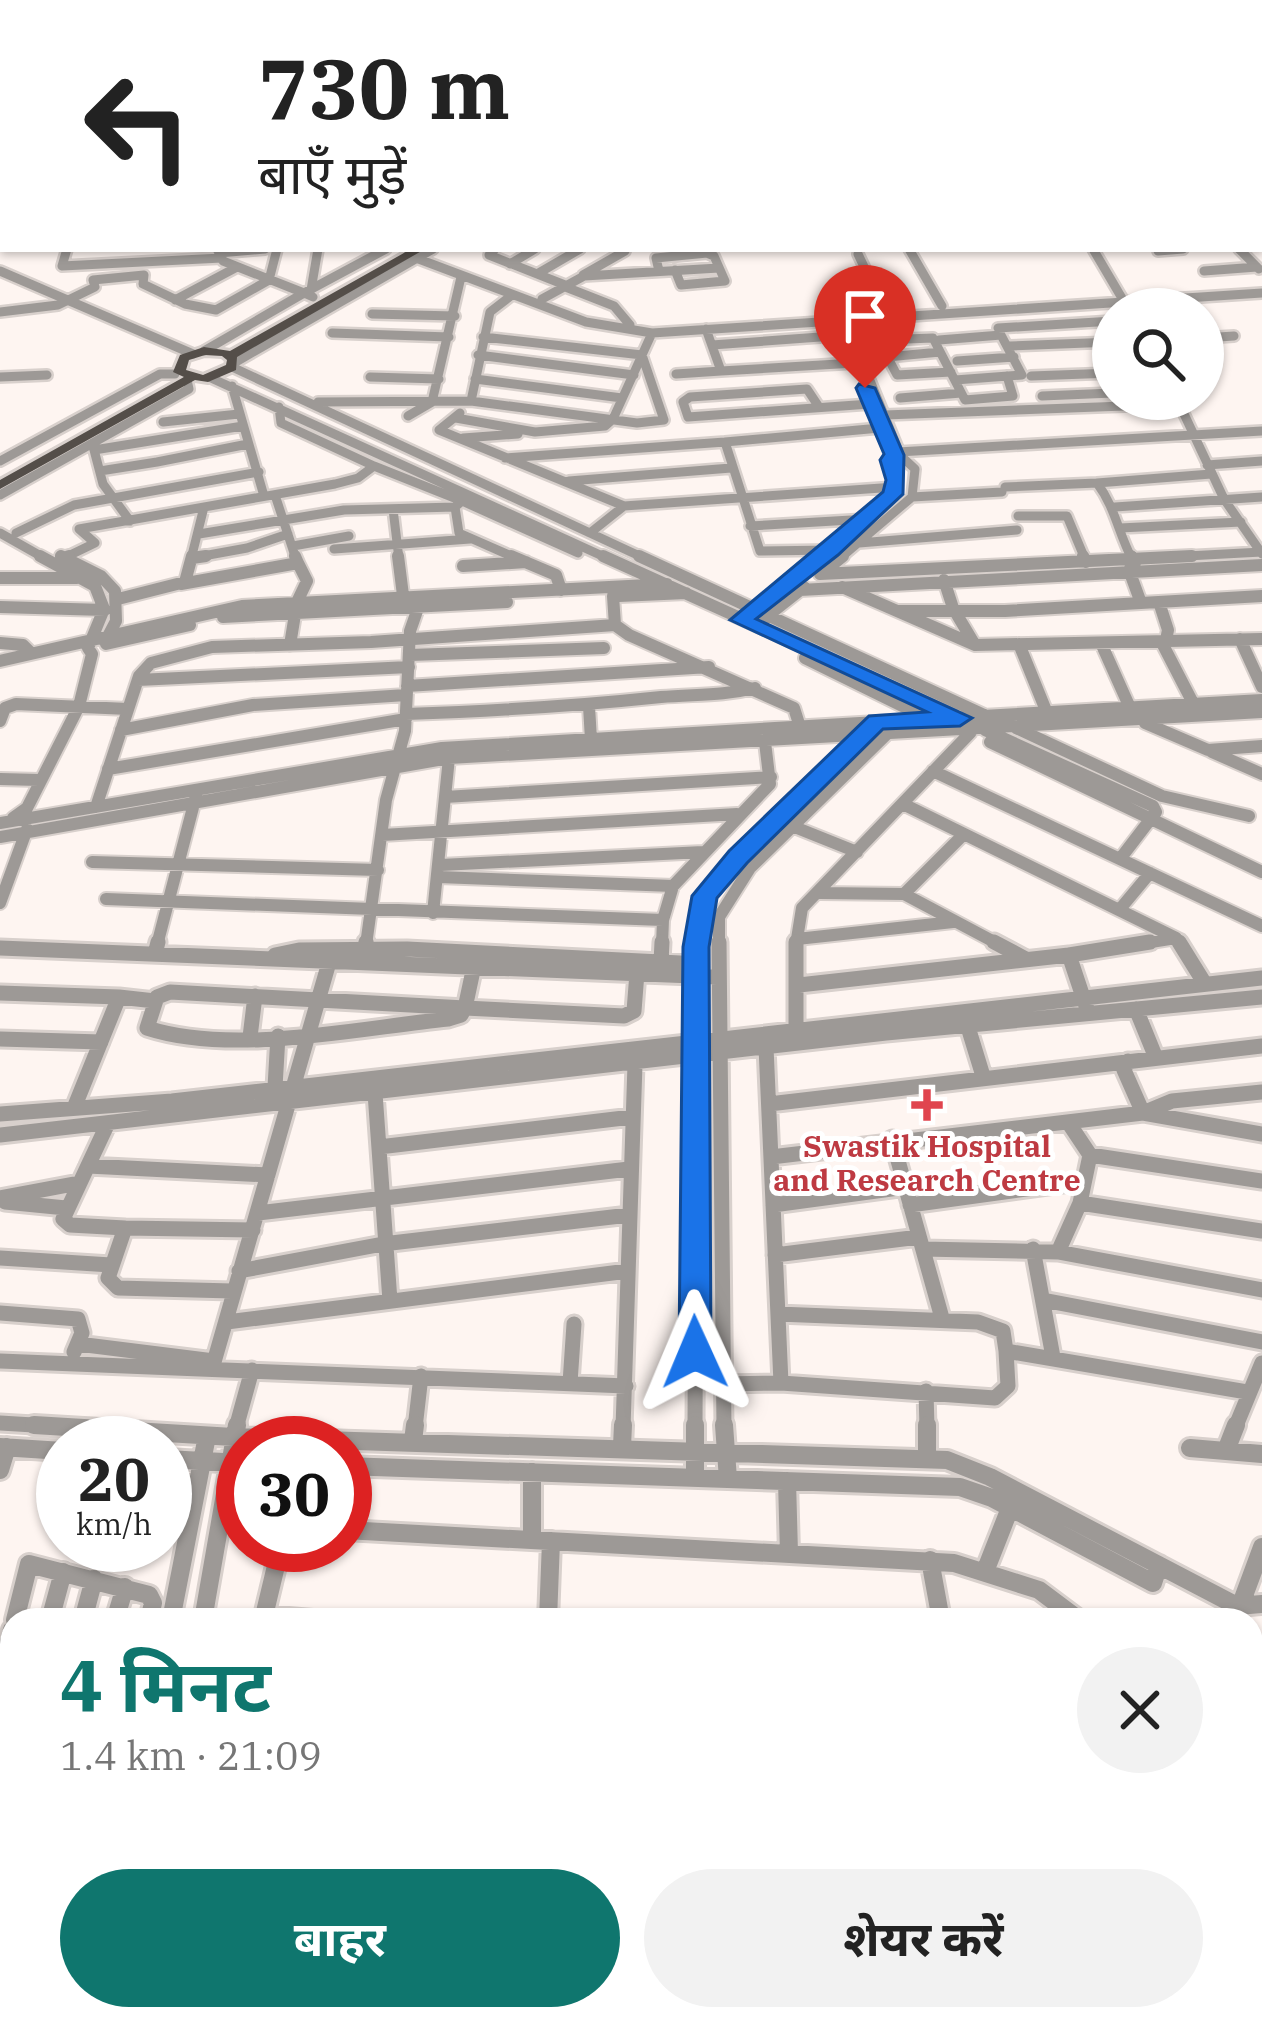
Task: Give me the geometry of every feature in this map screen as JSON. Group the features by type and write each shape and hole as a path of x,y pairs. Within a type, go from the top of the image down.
{"main road":[{"path":"0,485 310,294 416,252"},
{"path":"4,462 416,252"},
{"path":"203,364 211,379"},
{"path":"203,364 211,379"}],"street":[{"path":"927,0 941,0"},
{"path":"1240,0 1260,0"},
{"path":"66,252 62,266 219,253 237,267 310,294 381,252"},
{"path":"87,265 76,274 93,280 144,275 143,284 175,300 216,310 269,280 276,252"},
{"path":"310,294 317,252"},
{"path":"416,252 461,277 586,322 652,333 942,306 1092,303"},
{"path":"416,252 601,321 630,326 1092,304"},
{"path":"492,252 489,255 614,306 630,326"},
{"path":"509,264 529,252"},
{"path":"537,274 575,252"},
{"path":"542,299 622,252"},
{"path":"626,252 636,272"},
{"path":"911,252 942,306"},
{"path":"1095,252 1116,288"},
{"path":"578,278 719,268 714,256 703,253 656,258 659,271"},
{"path":"858,254 885,311"},
{"path":"175,300 237,267"},
{"path":"1204,271 1259,270"},
{"path":"0,276 590,533 693,587 741,620 1153,806 1156,812 1120,859"},
{"path":"408,416 433,402 461,277"},
{"path":"0,313 63,302 95,287 93,280"},
{"path":"1224,291 1262,289"},
{"path":"512,296 490,312 469,402 438,429 624,506 896,487"},
{"path":"878,338 896,375 954,371 1022,375 988,311"},
{"path":"372,314 455,316"},
{"path":"741,620 868,519 896,487 897,454 885,415 854,341 839,318"},
{"path":"839,318 880,428 897,454 915,469 912,496"},
{"path":"887,357 999,332 1092,323"},
{"path":"706,329 721,371"},
{"path":"332,333 449,337"},
{"path":"609,422 652,333"},
{"path":"854,341 928,336 940,346 965,400 1011,397 1015,394 1007,376"},
{"path":"1224,337 1234,336"},
{"path":"483,337 642,355"},
{"path":"712,345 820,337"},
{"path":"954,371 1012,352 1092,344"},
{"path":"478,355 634,375"},
{"path":"642,355 664,420"},
{"path":"676,374 855,362"},
{"path":"0,495 189,389 203,364"},
{"path":"1031,376 1092,374"},
{"path":"0,377 46,375"},
{"path":"370,377 440,379"},
{"path":"211,379 279,406 671,589 928,718"},
{"path":"475,379 622,398"},
{"path":"232,386 248,444 307,581 296,608 290,645"},
{"path":"688,417 684,398 729,394 807,389 819,407"},
{"path":"900,398 961,393"},
{"path":"1042,396 1092,394"},
{"path":"318,402 469,402 637,423 870,404"},
{"path":"885,415 1092,405"},
{"path":"279,406 281,423 459,504 650,585 671,589"},
{"path":"163,422 239,413"},
{"path":"456,418 535,432"},
{"path":"800,590 1262,553 1222,495 1186,420"},
{"path":"458,439 609,422"},
{"path":"93,446 243,426"},
{"path":"505,458 880,428"},
{"path":"897,454 1262,434"},
{"path":"147,440 165,488"},
{"path":"725,442 750,526 763,552 831,550"},
{"path":"100,471 248,444"},
{"path":"93,446 112,497 130,520"},
{"path":"755,626 912,496 1097,484 1262,461"},
{"path":"80,529 358,478 374,466"},
{"path":"564,482 731,468"},
{"path":"16,533 48,516 112,497 259,472"},
{"path":"1097,484 1115,507 1141,603"},
{"path":"1115,507 1262,488"},
{"path":"1222,495 1262,497"},
{"path":"199,534 344,509 459,504"},
{"path":"459,504 456,528 470,539 556,575 561,590"},
{"path":"590,533 624,506"},
{"path":"181,584 204,507"},
{"path":"364,955 406,717 409,605 395,544 393,509"},
{"path":"48,516 80,529 95,542 64,558"},
{"path":"1018,516 1067,516 1086,562"},
{"path":"750,526 868,519"},
{"path":"0,523 101,576 118,599 116,621 106,640"},
{"path":"1120,528 1243,525 1262,529"},
{"path":"860,543 1017,530"},
{"path":"0,533 82,578 102,594 105,610 91,647 80,706 39,781 0,903"},
{"path":"192,557 290,540 350,536"},
{"path":"334,549 470,539"},
{"path":"463,566 531,561"},
{"path":"820,574 1086,562 1262,565"},
{"path":"118,599 298,563"},
{"path":"0,578 82,578"},
{"path":"944,580 953,608 975,645"},
{"path":"409,605 650,585"},
{"path":"838,585 975,645 1262,639"},
{"path":"0,661 91,647 228,616 296,608 614,596 693,587 716,592 767,617 972,725"},
{"path":"614,596 615,625"},
{"path":"894,611 1005,611 1262,596"},
{"path":"1159,602 1163,640 1194,705"},
{"path":"0,607 105,610"},
{"path":"96,807 138,680 151,663 212,647 615,625 794,708 800,728"},
{"path":"599,626 604,675"},
{"path":"1240,639 1262,687"},
{"path":"0,643 23,645 31,653"},
{"path":"1101,643 1135,715 1262,774"},
{"path":"1019,644 1047,713"},
{"path":"138,680 604,648"},
{"path":"121,730 253,705 709,667"},
{"path":"108,769 406,717 676,696 712,698 755,688"},
{"path":"0,721 5,708 16,704 128,709"},
{"path":"398,760 865,735 898,720 928,718 972,725 1047,713 1135,715 1194,705 1261,706"},
{"path":"589,706 591,740"},
{"path":"2,833 27,820 196,797 398,760 591,740 800,728 1012,726 1261,706"},
{"path":"796,1033 802,908 972,725"},
{"path":"1012,726 1181,802 1217,813 1249,815"},
{"path":"728,1479 721,1384 717,1047 717,972 724,905 733,889 882,728"},
{"path":"694,1477 697,927 712,883 865,735"},
{"path":"661,962 663,920 673,886 737,814 762,795 770,777 765,742"},
{"path":"1208,750 1262,746"},
{"path":"433,913 449,758"},
{"path":"933,771 1262,926"},
{"path":"445,797 770,777"},
{"path":"0,779 39,781"},
{"path":"2,833 27,820 96,807 196,797"},
{"path":"155,954 196,797"},
{"path":"903,804 1176,938 1205,984"},
{"path":"382,835 737,814"},
{"path":"1147,821 1262,872"},
{"path":"792,826 857,852"},
{"path":"904,894 964,834"},
{"path":"440,871 703,852"},
{"path":"92,862 378,870"},
{"path":"440,871 673,886"},
{"path":"1120,909 1150,873"},
{"path":"820,892 904,894 1026,959"},
{"path":"106,899 663,920"},
{"path":"797,939 955,922"},
{"path":"799,985 1069,955 1176,938"},
{"path":"0,948 272,958 364,955 661,962 717,972"},
{"path":"272,958 290,948 474,966 637,974 696,970"},
{"path":"1069,955 1086,1005"},
{"path":"213,1365 330,959"},
{"path":"155,1000 150,1032 250,1037 308,1034 461,1015 474,966"},
{"path":"0,993 155,1000 170,992 624,1016 635,1008 637,974"},
{"path":"717,1047 766,1047 968,1027 1262,978"},
{"path":"250,1037 255,996"},
{"path":"74,1108 119,997"},
{"path":"0,1114 697,1050 796,1033 1086,1005 1136,1009 1262,998"},
{"path":"1136,1009 1156,1058"},
{"path":"968,1027 983,1076"},
{"path":"275,1087 278,1036"},
{"path":"0,1039 101,1042"},
{"path":"769,1104 1262,1046"},
{"path":"766,1047 781,1384"},
{"path":"0,1135 635,1064 697,1050"},
{"path":"1128,1061 1124,1070 1143,1113"},
{"path":"622,1446 635,1064"},
{"path":"771,1157 892,1139 1143,1113 1172,1101 1262,1092"},
{"path":"375,1093 390,1301"},
{"path":"1143,1113 1262,1134"},
{"path":"379,1147 632,1117"},
{"path":"1058,1252 1080,1203 1090,1155 1068,1122"},
{"path":"108,1123 66,1208 63,1220 70,1225 125,1228 256,1221 382,1198 629,1168"},
{"path":"892,1139 942,1318"},
{"path":"1090,1155 1262,1181"},
{"path":"88,1166 268,1174"},
{"path":"910,1205 1084,1181"},
{"path":"0,1199 80,1183"},
{"path":"773,1205 906,1187"},
{"path":"0,1199 66,1208"},
{"path":"1080,1203 1262,1232"},
{"path":"239,1271 383,1244 629,1215"},
{"path":"125,1228 110,1265 109,1282 118,1288 232,1291"},
{"path":"776,1255 921,1243 1034,1249 1262,1290"},
{"path":"1034,1249 1053,1357"},
{"path":"0,1258 110,1265"},
{"path":"226,1322 628,1271"},
{"path":"1043,1300 1262,1342"},
{"path":"0,1313 78,1319 82,1333 69,1365"},
{"path":"721,1384 1001,1396 1008,1386 1006,1351 998,1327 942,1318 778,1314"},
{"path":"570,1383 574,1324"},
{"path":"78,1344 252,1370 626,1386"},
{"path":"1006,1351 1247,1392"},
{"path":"0,1360 213,1365"},
{"path":"1227,1448 1262,1364"},
{"path":"239,1416 252,1370"},
{"path":"413,1441 421,1376"},
{"path":"926,1391 927,1458"},
{"path":"0,1423 216,1436"},
{"path":"173,1608 207,1436"},
{"path":"372,1440 947,1460 990,1477 1159,1565 1228,1608"},
{"path":"0,1470 3,1447 36,1449"},
{"path":"1190,1448 1262,1454"},
{"path":"192,1461 216,1462"},
{"path":"372,1467 960,1486 1153,1582 1159,1565"},
{"path":"532,1472 547,1608"},
{"path":"787,1481 789,1553"},
{"path":"986,1569 1010,1508"},
{"path":"372,1531 930,1560 986,1569 1066,1608"},
{"path":"1238,1608 1262,1547"},
{"path":"205,1608 216,1549"},
{"path":"930,1560 939,1608"},
{"path":"17,1608 29,1564 36,1566"},
{"path":"53,1608 63,1572 152,1598 151,1608"},
{"path":"265,1608 274,1572"},
{"path":"86,1608 94,1580"},
{"path":"119,1608 124,1587"}],"place":[{"name":"Swastik Hospital and Research Centre","path":"927,1105"}],"route":[{"path":"695,1352 696,947 705,896 712,883 877,722 960,718 741,620 868,519 896,487 890,460 894,455 865,388"}]}
